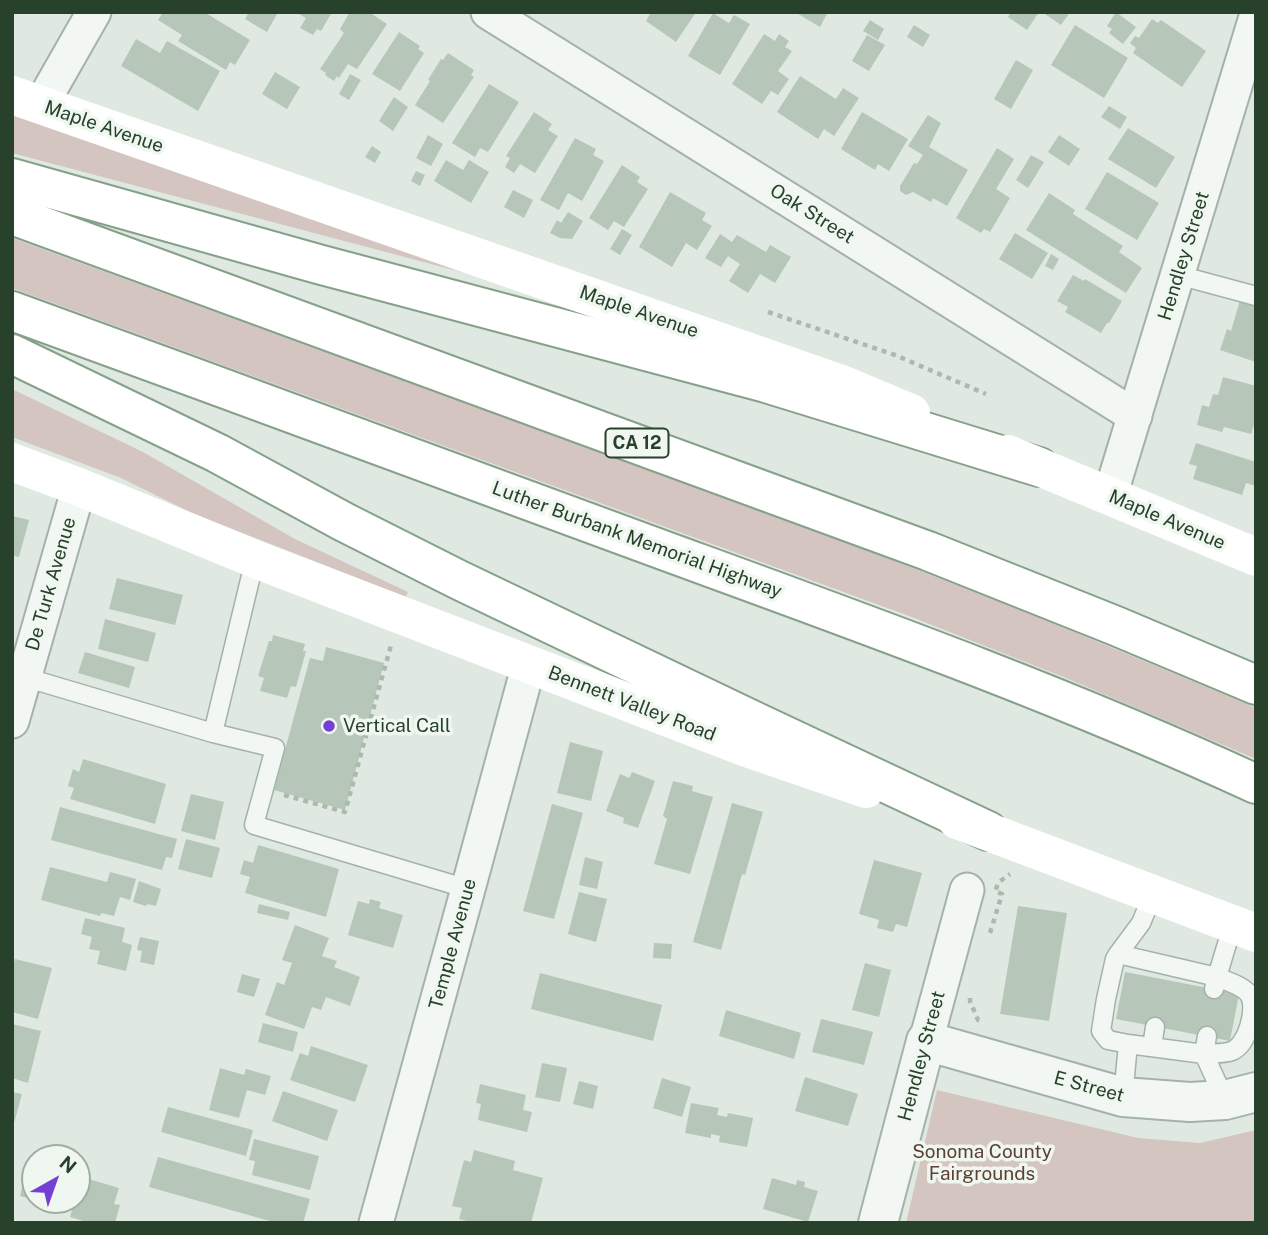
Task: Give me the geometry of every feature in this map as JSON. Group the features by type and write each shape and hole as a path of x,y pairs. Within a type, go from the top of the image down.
{"main road":[{"name":"Maple Avenue","path":"26,100 844,385 1256,557"},
{"path":"12,178 318,264 766,383 1040,467"},
{"name":"CA 12","path":"12,215 928,551 1256,685"},
{"name":"Luther Burbank Memorial Highway","path":"12,311 868,625 1054,697 1256,783"},
{"path":"12,354 217,453 459,580 988,831"},
{"name":"Bennett Valley Road","path":"12,462 255,559 744,747 988,831 1245,929"}],"street":[{"path":"26,100 94,12"},
{"name":"Oak Street","path":"488,12 1135,416"},
{"name":"Hendley Street","path":"1110,496 1178,275 1246,19"},
{"name":"De Turk Avenue","path":"12,721 79,487"},
{"name":"Temple Avenue","path":"376,1223 529,664"},
{"name":"Hendley Street","path":"878,1223 967,890"},
{"name":"E Street","path":"926,1041 1123,1097 1191,1102 1240,1096"}],"lane":[{"path":"1178,275 1256,296"},
{"path":"213,733 255,559"},
{"path":"24,677 213,733 275,748 254,825 468,889"},
{"path":"1118,954 1163,972 1244,990 1250,995 1252,1004 1250,1027 1242,1043 1233,1051 1206,1045 1152,1047 1108,1040 1101,1031 1115,959 1118,954 1141,923 1153,894"},
{"path":"1215,983 1245,929"},
{"path":"1152,1047 1155,1027"},
{"path":"1123,1097 1128,1044"},
{"path":"1206,1045 1240,1096"}],"path":[{"path":"768,312 895,355 986,394"},
{"path":"264,788 345,812 391,644"}],"green space":[{"path":"12,111 465,273 12,153"},
{"path":"12,238 830,536 1016,608 1238,700 1256,708 1256,759 1066,678 909,616 12,288"},
{"path":"12,389 143,452 295,539 408,592 406,597 194,514 121,478 12,437"},
{"name":"Sonoma County Fairgrounds","path":"937,1090 1138,1138 1200,1143 1256,1130 1256,1223 906,1223"}],"building":[{"path":"163,12 204,12 250,40 235,65 230,62 226,70 178,41 182,35 158,20"},
{"path":"249,12 278,12 267,32 245,19"},
{"path":"295,12 332,12 321,31 317,29 313,35 300,28 306,18"},
{"path":"350,12 369,12 387,24 357,69 348,64 334,81 320,69 344,33 340,29"},
{"path":"651,12 696,12 676,42 646,21"},
{"path":"795,12 828,12 820,27"},
{"path":"1011,12 1039,12 1027,30 1008,17"},
{"path":"1042,12 1070,12 1061,25"},
{"path":"1116,12 1136,27 1123,44 1109,33 1112,29 1107,26"},
{"path":"713,13 729,23 734,15 750,24 720,75 688,56"},
{"path":"1152,19 1158,23 1161,20 1206,51 1182,87 1133,53 1136,48 1130,43 1135,36 1139,38"},
{"path":"870,20 884,29 878,40 863,31"},
{"path":"914,25 930,35 923,47 907,37"},
{"path":"1075,25 1128,58 1104,98 1051,65"},
{"path":"399,32 420,46 418,49 424,53 400,91 372,74"},
{"path":"764,34 775,41 779,34 789,41 785,47 792,51 778,71 789,79 778,95 771,91 762,104 732,84"},
{"path":"867,35 885,45 869,71 852,61"},
{"path":"136,39 160,53 167,41 220,71 198,111 121,66"},
{"path":"448,53 474,70 471,75 474,77 443,123 415,105 441,59"},
{"path":"1016,60 1033,70 1011,109 994,99"},
{"path":"275,72 300,87 287,109 262,94"},
{"path":"350,74 361,80 349,100 339,94"},
{"path":"800,76 836,99 843,88 859,98 834,136 824,129 818,139 777,112"},
{"path":"489,84 519,102 488,152 480,148 475,157 452,143"},
{"path":"394,97 408,107 393,131 379,121"},
{"path":"1109,106 1127,117 1120,129 1101,117"},
{"path":"534,112 552,124 548,130 558,136 535,173 520,164 514,173 505,167 510,158 506,156"},
{"path":"862,112 908,139 889,171 878,164 875,170 841,149"},
{"path":"928,115 941,123 929,147 968,170 947,206 933,198 931,202 913,192 906,195 900,191 900,186 914,163 917,164 923,155 908,146"},
{"path":"1128,128 1175,157 1156,188 1108,159"},
{"path":"428,135 443,144 431,166 416,158"},
{"path":"1059,135 1080,149 1069,166 1048,152"},
{"path":"575,138 596,149 593,155 604,161 582,201 568,193 559,210 540,200"},
{"path":"372,146 381,152 375,163 365,157"},
{"path":"997,148 1014,159 996,189 1010,198 990,232 984,229 981,233 956,218"},
{"path":"1031,155 1044,162 1028,188 1016,180"},
{"path":"446,160 463,170 469,160 489,172 471,203 434,181"},
{"path":"622,165 640,177 637,182 648,189 624,227 614,221 608,230 589,218"},
{"path":"416,171 425,175 420,186 411,181"},
{"path":"1107,172 1159,203 1137,240 1085,209"},
{"path":"513,190 533,200 524,218 504,207"},
{"path":"670,192 706,213 702,220 712,226 697,250 686,243 672,267 639,247"},
{"path":"1049,193 1075,210 1073,214 1123,246 1119,252 1142,268 1126,293 1026,230"},
{"path":"568,212 583,221 572,239 560,238 550,233 557,220 561,223"},
{"path":"622,229 632,235 620,255 610,249"},
{"path":"1015,233 1048,253 1032,279 999,259"},
{"path":"720,234 732,242 737,235 766,252 770,245 791,257 775,283 760,274 748,293 729,281 740,264 728,256 721,267 705,258"},
{"path":"1051,254 1059,259 1053,270 1045,266"},
{"path":"1073,275 1122,301 1101,333 1065,312 1068,307 1057,301"},
{"path":"1241,297 1256,302 1256,362 1220,350 1227,329 1231,331"},
{"path":"1223,377 1256,386 1256,418 1251,434 1224,427 1222,432 1197,425 1202,405 1209,407 1213,394 1218,395"},
{"path":"1196,443 1256,462 1256,486 1246,483 1242,495 1193,479 1197,466 1189,464"},
{"path":"12,516 29,520 19,557 12,555"},
{"path":"117,578 183,595 175,625 109,609"},
{"path":"105,619 156,633 148,662 98,649"},
{"path":"273,635 305,644 303,651 306,651 296,687 291,686 287,698 260,691 264,678 258,676"},
{"name":"Vertical Call","path":"326,647 384,663 345,810 274,790 310,658 323,661"},
{"path":"85,652 135,667 129,688 78,673"},
{"path":"570,742 603,751 591,801 557,793"},
{"path":"83,759 166,784 155,824 70,799 74,788 68,786 73,769 79,772"},
{"path":"632,772 655,781 638,828 623,823 624,818 606,811 620,774 629,778"},
{"path":"673,781 693,786 692,791 713,797 690,874 654,864 667,819 663,816"},
{"path":"191,794 224,802 215,840 181,831"},
{"path":"732,803 763,812 721,950 693,942"},
{"path":"552,804 583,813 554,919 523,911"},
{"path":"60,807 177,839 172,858 166,857 162,870 51,840"},
{"path":"186,839 220,848 212,878 178,869"},
{"path":"258,845 339,869 326,917 245,893 250,877 240,874 244,860 253,863"},
{"path":"585,857 603,862 597,889 579,885"},
{"path":"874,860 922,873 907,927 896,924 893,932 877,928 879,920 859,914"},
{"path":"50,867 107,882 110,872 136,879 130,900 120,897 114,916 101,913 100,916 41,900"},
{"path":"139,881 161,889 156,906 133,902"},
{"path":"579,892 607,899 596,942 568,934"},
{"path":"370,899 381,902 379,908 403,915 393,948 348,935 358,901 369,904"},
{"path":"259,904 290,912 288,920 257,913"},
{"path":"1018,906 1067,913 1049,1021 1000,1014"},
{"path":"85,918 125,928 122,942 132,945 126,971 97,964 100,951 89,949 92,937 81,934"},
{"path":"295,925 329,938 322,956 337,961 334,967 360,977 350,1006 326,997 321,1010 312,1007 304,1029 265,1015 277,982 284,985 292,963 282,960"},
{"path":"140,937 159,941 154,965 140,962 142,951 137,950"},
{"path":"654,943 672,944 671,959 653,958"},
{"path":"15,959 52,968 38,1019 12,1012 12,970"},
{"path":"865,963 891,970 879,1017 852,1010"},
{"path":"1125,972 1239,994 1230,1041 1116,1019"},
{"path":"540,973 662,1005 653,1041 531,1009"},
{"path":"242,974 260,979 254,997 237,992"},
{"path":"726,1010 801,1033 794,1059 719,1036"},
{"path":"821,1019 873,1032 864,1065 812,1052"},
{"path":"263,1023 298,1032 293,1052 258,1042"},
{"path":"12,1024 41,1031 28,1083 12,1078"},
{"path":"311,1046 368,1065 355,1102 290,1080 300,1053 308,1056"},
{"path":"542,1063 567,1068 560,1102 535,1097"},
{"path":"220,1068 244,1075 246,1069 271,1076 265,1095 247,1090 239,1118 209,1110"},
{"path":"805,1077 858,1094 848,1126 795,1111"},
{"path":"662,1078 691,1087 682,1117 653,1108"},
{"path":"579,1081 598,1086 593,1109 573,1104"},
{"path":"480,1084 526,1095 523,1110 532,1112 527,1132 478,1120 481,1104 476,1103"},
{"path":"283,1091 338,1110 327,1141 272,1121"},
{"path":"12,1092 22,1094 13,1127 12,1127"},
{"path":"691,1103 719,1108 717,1115 727,1117 728,1113 753,1118 747,1147 719,1142 720,1136 711,1134 711,1138 685,1133"},
{"path":"168,1107 253,1130 246,1156 161,1132"},
{"path":"254,1139 319,1156 310,1190 252,1175 255,1161 249,1160"},
{"path":"474,1150 515,1161 513,1170 543,1178 531,1223 474,1223 459,1219 462,1208 452,1206 464,1160 471,1162"},
{"path":"158,1157 310,1199 303,1223 277,1223 149,1187"},
{"path":"772,1178 796,1185 797,1180 805,1182 804,1187 818,1191 808,1222 763,1209"},
{"path":"91,1180 119,1188 114,1204 120,1205 115,1223 90,1223 70,1217 71,1214 91,1214"}],"place":[{"name":"Vertical Call","path":"329,726"}]}
